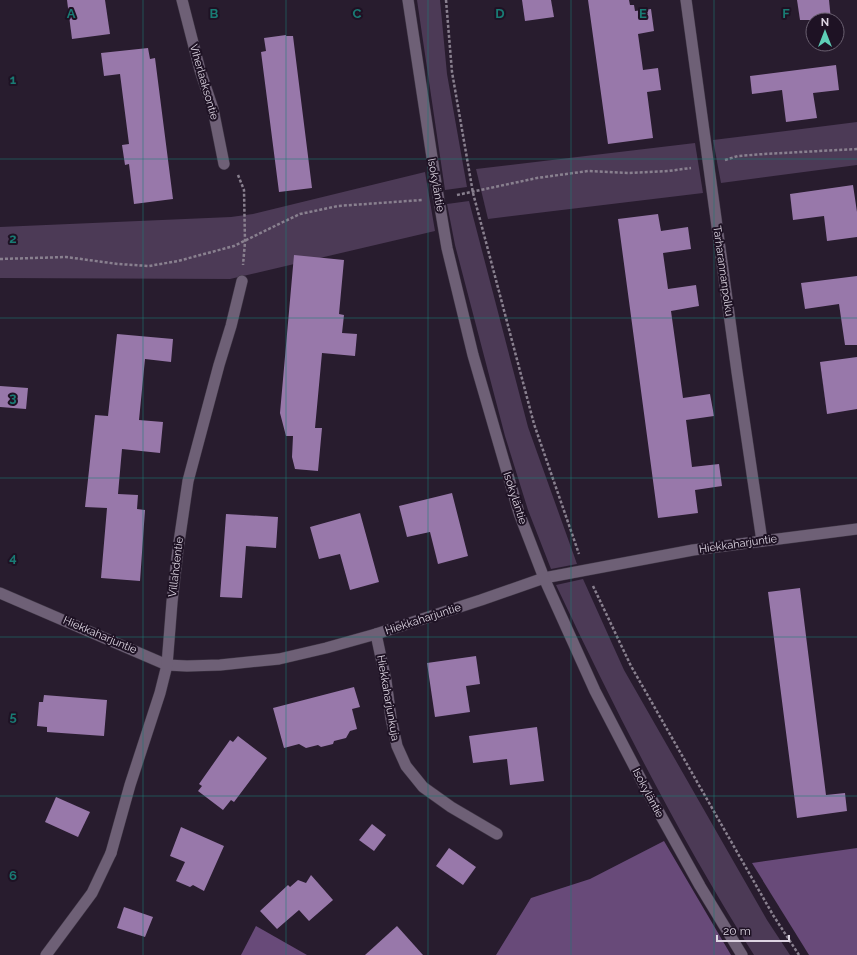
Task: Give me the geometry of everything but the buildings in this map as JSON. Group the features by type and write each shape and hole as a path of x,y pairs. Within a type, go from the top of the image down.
{"street":[{"name":"Viherlaaksontie","path":"182,0 200,70 213,109 224,164"},
{"name":"Isokyläntie","path":"408,0 432,163 447,248 498,445 519,513 544,578 595,691 646,789 700,886 742,955"},
{"name":"Tarharannanpolku","path":"686,0 762,541"},
{"name":"Villahdentie","path":"46,955 92,893 111,853 130,785 160,693 167,664 174,579 188,481 242,281"},
{"name":"Hiekkaharjuntie","path":"0,593 167,664 187,666 220,664 279,659 326,648 376,634 544,578 693,550 857,529"},
{"name":"Hiekkaharjunkuja","path":"376,634 397,746 406,766 424,787 451,807 497,834"}],"path":[{"path":"446,0 452,72 473,193 534,424 585,570 631,666 773,915 799,955"},
{"path":"473,193 537,178 588,171 629,173 668,171 708,165 738,156 857,149"},
{"path":"224,164 237,171 244,190 245,242 242,281"},
{"path":"0,259 66,257 118,264 149,266 178,261 234,246 300,214 338,206 426,200"}],"shaded area":[{"path":"417,0 440,0 447,74 467,187 445,190"},
{"path":"857,122 857,165 721,183 713,140"},
{"path":"695,143 703,193 488,219 476,169"},
{"path":"425,172 435,231 230,279 0,278 0,227 231,217 253,214"},
{"path":"469,201 528,427 577,564 551,569 528,510 505,436 455,245 447,204"},
{"path":"583,579 624,670 767,920 790,955 754,955 674,820 625,727 556,585"},
{"path":"664,841 731,955 496,955 531,898 590,879"},
{"path":"857,848 857,955 809,955 752,863"},
{"path":"256,926 307,955 241,955"}]}
